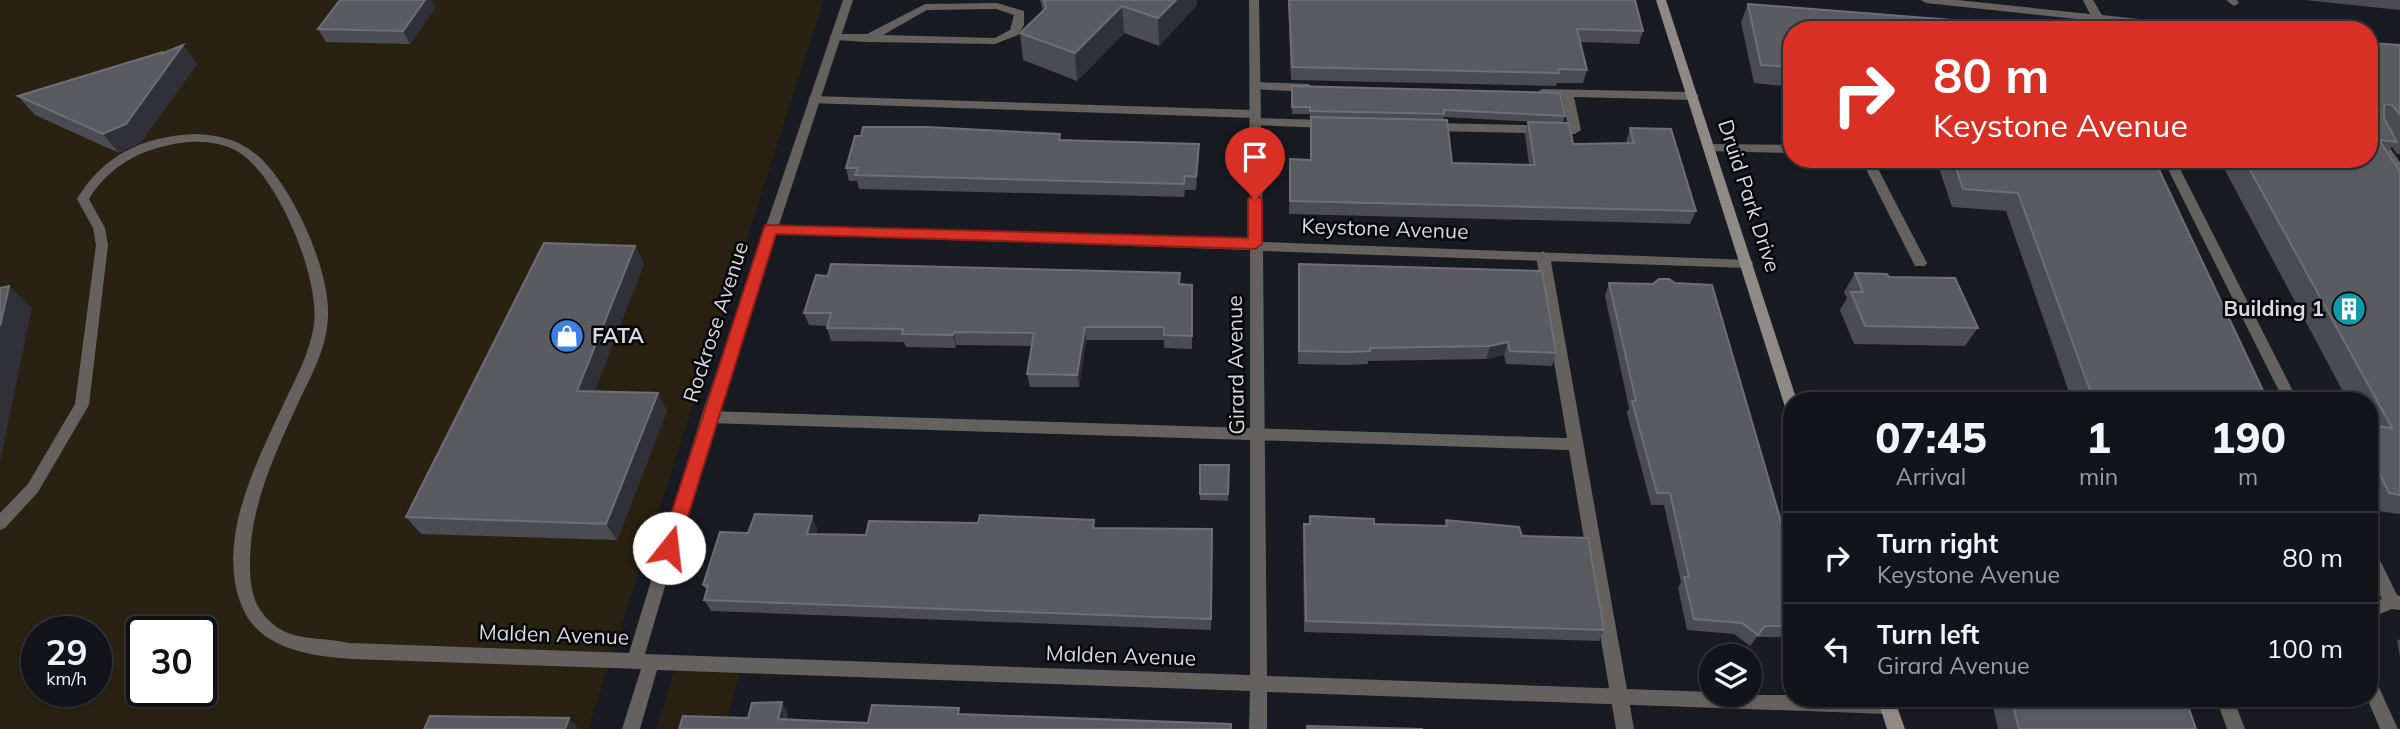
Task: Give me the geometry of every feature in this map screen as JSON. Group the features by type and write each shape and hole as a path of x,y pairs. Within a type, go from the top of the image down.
{"main road":[{"name":"Druid Park Drive","path":"1661,0 1787,392"},
{"path":"1888,707 1896,729"}],"street":[{"name":"Rockrose Avenue","path":"631,729 643,661 708,417 848,0"},
{"name":"Girard Avenue","path":"1254,0 1259,435 1258,729"},
{"path":"1926,0 2127,21"},
{"path":"2088,0 2100,21"},
{"path":"835,37 867,39 995,41 1011,37 1017,31 1020,13 997,6 925,7 867,39"},
{"path":"1254,86 1322,88"},
{"path":"1526,93 1693,96"},
{"path":"1422,126 1575,130 1567,93"},
{"path":"813,100 1254,118 1338,124"},
{"name":"Malden Avenue","path":"0,523 33,488 82,405 102,245 99,228 83,199 92,182 105,168 128,154 159,142 194,138 221,140 243,150 261,165 279,191 307,248 322,308 307,368 253,496 244,536 241,575 248,605 261,623 286,639 310,648 1257,684 1783,700"},
{"path":"2378,140 2400,171"},
{"path":"1709,148 1783,149"},
{"path":"1872,168 1920,263"},
{"path":"2174,168 2286,392"},
{"name":"Keystone Avenue","path":"770,229 1746,263"},
{"path":"1543,256 1625,729"},
{"path":"708,417 1574,444"},
{"path":"2378,572 2396,602 2378,608"},
{"path":"2378,705 2389,729"},
{"path":"2227,707 2236,729"}],"shaded area":[{"path":"0,0 824,0 588,729 0,729"},
{"path":"676,663 741,666 725,729 657,729"}],"building":[{"path":"340,0 425,0 403,31 318,29"},
{"path":"1044,0 1176,0 1158,18 1122,6 1075,53 1020,33 1046,8"},
{"path":"1289,0 1635,0 1643,31 1577,29 1587,70 1558,69 1559,73 1292,67"},
{"path":"1748,4 1952,21 1783,21 1783,66 1761,65"},
{"name":"Building 1","path":"2378,44 2400,45 2400,115 2393,106 2384,106 2384,118 2397,142 2379,140 2400,172 2400,495 2389,493 2378,470 2378,426 2392,428 2378,403 2378,392 2372,392 2249,168 2378,168"},
{"path":"183,45 126,124 103,134 18,96 163,52 161,54"},
{"path":"1292,86 1560,93 1565,116 1444,110 1444,114 1310,111 1310,107 1292,107"},
{"path":"1311,117 1447,120 1452,163 1535,165 1528,122 1569,123 1573,144 1634,143 1630,128 1671,129 1696,211 1290,201 1290,159 1311,160"},
{"path":"863,127 927,127 1060,134 1059,140 1199,144 1196,177 1185,176 1184,184 855,175 858,168 846,168 855,136 861,136"},
{"path":"1956,168 2158,168 2264,392 2091,392 2018,193 1963,189"},
{"name":"FATA","path":"544,243 635,246 577,391 658,393 606,524 406,517"},
{"path":"831,264 1180,273 1179,284 1192,285 1192,336 1164,335 1164,327 1085,327 1077,375 1027,374 1034,333 902,334 903,329 827,328 831,313 804,313 816,275 828,276"},
{"path":"1299,264 1542,271 1556,353 1510,351 1508,342 1490,346 1370,348 1370,351 1347,352 1299,351"},
{"path":"1855,273 1887,274 1889,277 1955,278 1978,328 1865,326 1851,292 1863,292"},
{"path":"1659,279 1669,279 1675,283 1712,285 1783,528 1783,626 1765,626 1758,635 1742,623 1694,619 1684,577 1689,577 1670,493 1657,493 1632,401 1636,401 1609,283 1653,284"},
{"path":"9,286 0,326 0,288"},
{"path":"1200,465 1229,465 1228,494 1200,494"},
{"path":"755,514 812,516 807,534 866,535 869,521 978,523 980,515 1094,520 1093,528 1212,529 1211,619 704,600 708,586 703,585 720,532 748,533"},
{"path":"1310,516 1374,519 1374,524 1447,526 1446,520 1519,527 1522,536 1588,538 1604,630 1306,621 1304,524 1310,524"},
{"path":"782,702 778,719 868,723 872,705 959,708 958,714 1231,724 1231,729 679,729 683,716 748,718 752,703"},
{"path":"2013,707 2188,707 2196,729 2019,729"},
{"path":"430,716 569,718 565,729 424,729"},
{"path":"1307,726 1423,729 1307,729"}],"place":[{"name":"Building 1","path":"2349,309"},
{"name":"FATA","path":"567,336"}],"route":[{"path":"669,548 708,417 770,229 1255,244 1255,199"}]}
